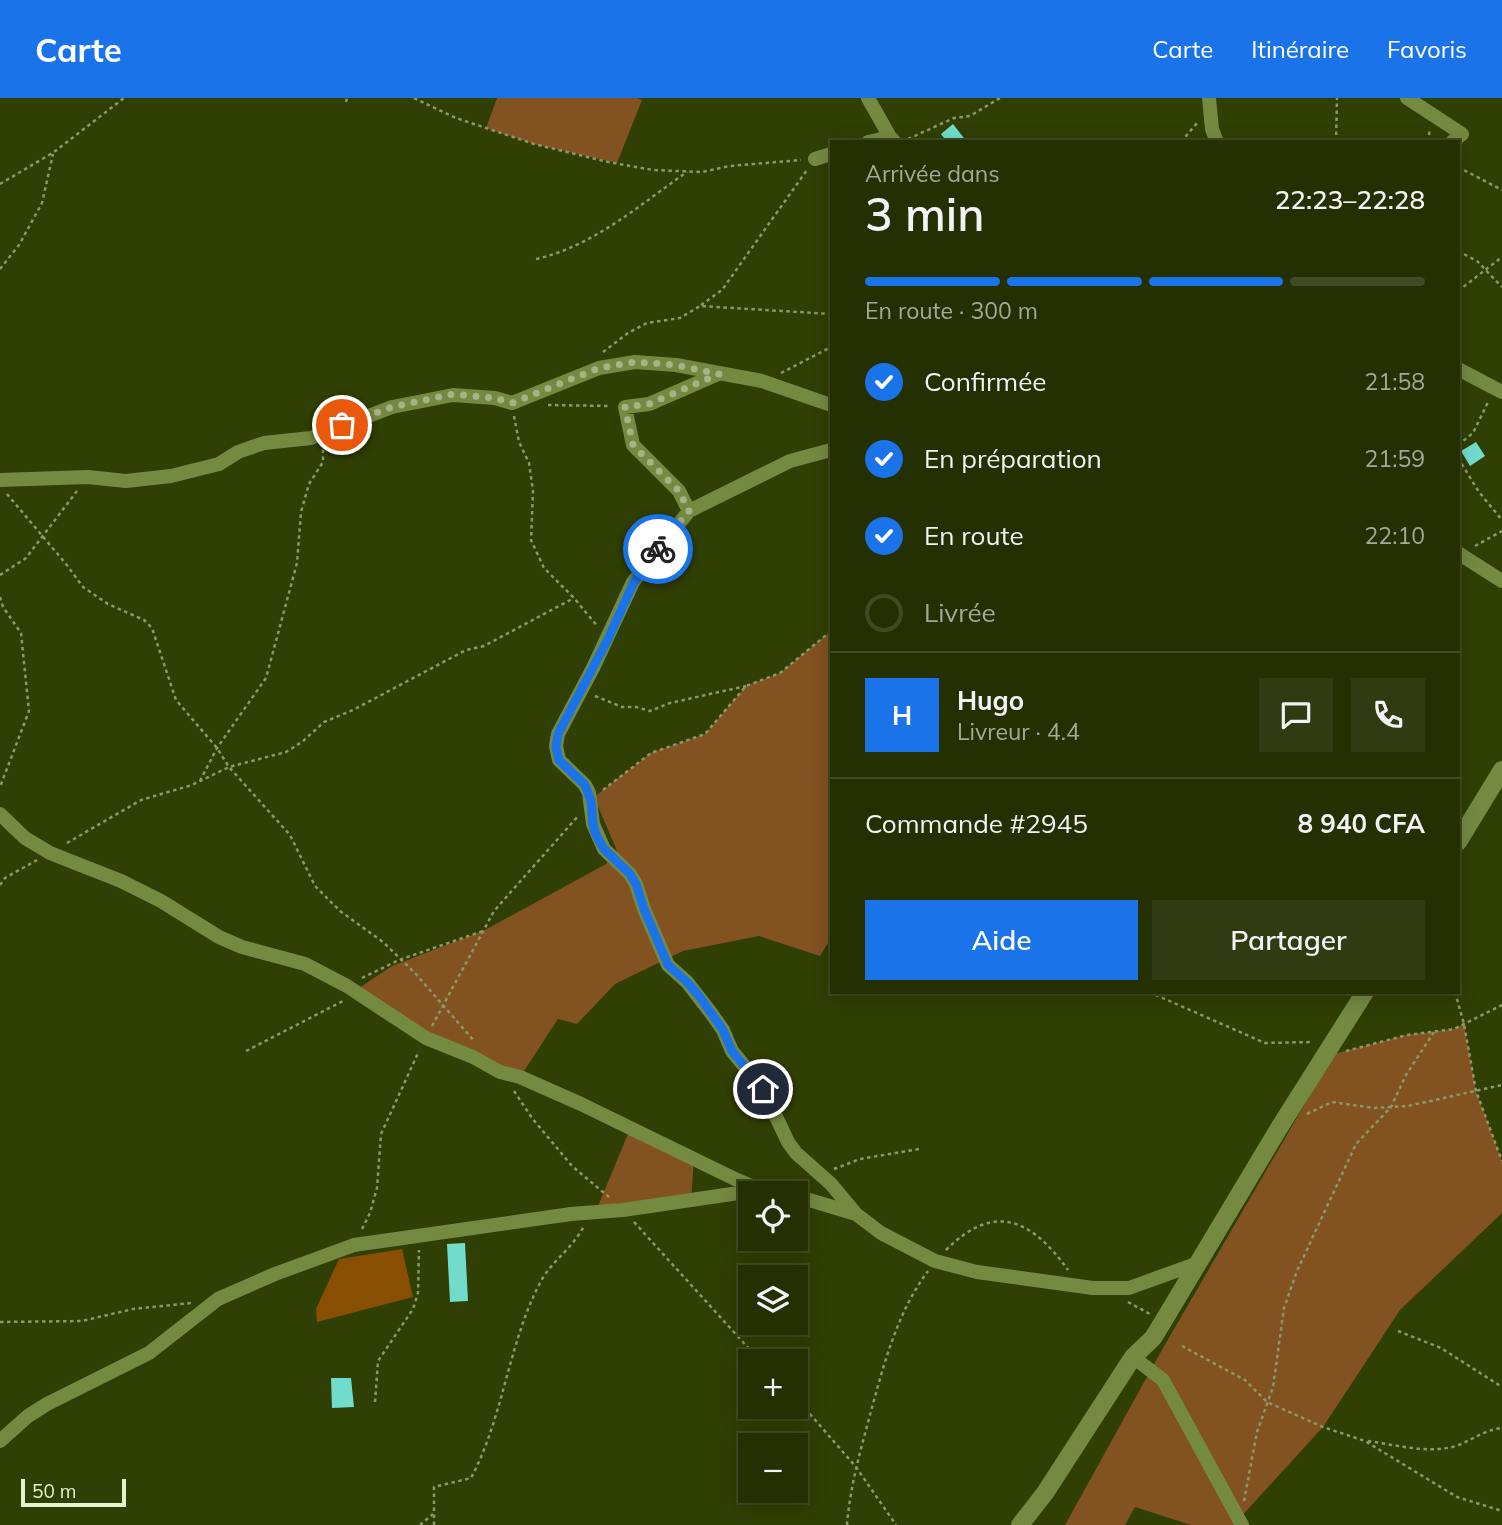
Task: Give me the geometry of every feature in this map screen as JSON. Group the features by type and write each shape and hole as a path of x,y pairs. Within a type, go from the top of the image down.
{"street":[{"path":"868,98 896,140"},
{"path":"1407,98 1462,134 1454,140"},
{"path":"1209,104 1216,140"},
{"path":"815,159 830,154"},
{"path":"3,487 88,477 126,481 171,476 219,464 238,452 256,446 311,438 392,407 453,394 495,398 512,403 599,368 635,362 676,365 762,381 830,405"},
{"path":"1460,370 1499,390"},
{"path":"689,511 679,491 633,445 625,407 649,404 719,374"},
{"path":"830,450 790,461 689,511 634,582 608,639 558,734 556,747 559,760 585,785 591,801 596,835 604,849 630,874 636,884 668,965 687,982 711,1013 732,1051 763,1089 788,1142 811,1167 822,1174 856,1214 881,1233 935,1261 977,1272 1080,1286 1129,1288 1201,1262"},
{"path":"1460,555 1502,581"},
{"path":"1460,839 1502,770"},
{"path":"0,814 25,838 50,853 121,881 161,901 219,937 242,947 305,964 352,990 426,1038 473,1057 500,1072 520,1077 581,1104 742,1181"},
{"path":"1020,1525 1045,1493 1133,1357 1153,1338 1279,1128 1341,1046 1364,994"},
{"path":"0,1441 38,1410 149,1353 218,1299 275,1274 354,1245 738,1193"},
{"path":"808,1200 856,1214"},
{"path":"1133,1357 1163,1380 1240,1522"}],"path":[{"path":"0,184 54,152 124,98"},
{"path":"414,98 456,118 534,144 653,170 702,172 730,166 815,159"},
{"path":"896,140 954,118 970,116 1000,98"},
{"path":"1336,140 1337,98"},
{"path":"1182,140 1209,104"},
{"path":"1430,129 1434,135"},
{"path":"0,269 19,245 42,203 54,152"},
{"path":"597,359 628,332 647,323 680,318 722,290 815,159"},
{"path":"1460,168 1502,190"},
{"path":"536,259 560,253 592,237 644,205 687,172"},
{"path":"1460,252 1477,261 1502,287"},
{"path":"1460,290 1502,257"},
{"path":"700,306 830,314"},
{"path":"762,381 800,365 830,348"},
{"path":"1460,443 1473,433 1499,390"},
{"path":"512,403 519,442 529,464 533,491 531,540 544,568 574,598 608,639"},
{"path":"542,405 625,407"},
{"path":"200,781 217,748 266,678 297,563 301,512 309,484 323,462 324,432"},
{"path":"1460,461 1479,492 1502,520"},
{"path":"0,575 26,558 88,477"},
{"path":"3,487 83,587 108,604 144,620 152,628 176,700 217,748 229,767 290,835 315,886 340,911 383,942 415,973 477,1044"},
{"path":"1460,553 1502,531"},
{"path":"0,597 3,607 20,633 29,711 0,787"},
{"path":"0,885 5,878 141,800 200,781 229,767 286,752 324,722 353,710 466,650 484,646 574,598"},
{"path":"581,690 622,707 650,711 670,703 746,686 779,673 830,632"},
{"path":"354,1245 370,1213 377,1188 381,1134 426,1038 494,911 591,801 650,754 705,734 746,686"},
{"path":"246,1051 399,960 483,931"},
{"path":"1154,994 1265,1042 1341,1046 1454,1029 1502,1004"},
{"path":"1456,994 1476,1091 1502,1161"},
{"path":"1240,1522 1258,1432 1273,1387 1284,1308 1297,1271 1356,1144 1391,1107 1406,1075 1434,1032"},
{"path":"500,1072 532,1118 572,1166 623,1210 749,1349"},
{"path":"1279,1128 1332,1102 1374,1108 1408,1106 1502,1085"},
{"path":"822,1174 860,1159 919,1149"},
{"path":"434,1525 434,1487 469,1479 477,1467 490,1438 516,1348 541,1280 570,1248 592,1211"},
{"path":"847,1525 849,1493 888,1352 917,1285 935,1261 955,1241 990,1220 1020,1224 1050,1245 1080,1286"},
{"path":"375,1402 378,1361 413,1309 418,1293 419,1237"},
{"path":"0,1322 82,1321 132,1309 218,1299"},
{"path":"1398,1331 1441,1348 1502,1387"},
{"path":"1182,1346 1245,1380 1267,1402 1323,1427 1365,1441 1421,1448 1456,1446 1488,1429 1502,1428"},
{"path":"808,1412 856,1467 896,1525"},
{"path":"1365,1441 1457,1497 1502,1511"},
{"path":"420,1525 433,1514"}],"shaded area":[{"path":"497,98 642,100 617,163 534,144 486,128"},
{"path":"830,632 830,940 820,956 759,936 683,951 615,984 577,1024 558,1019 520,1077 350,994 392,966 483,931 606,864 617,851 594,797 651,753 705,734 746,686 780,673"},
{"path":"1464,1024 1476,1091 1502,1161 1502,1213 1400,1310 1323,1427 1239,1519 1240,1525 1191,1525 1135,1507 1125,1525 1065,1525 1163,1348 1334,1054 1407,1035 1454,1029"},
{"path":"630,1129 694,1158 691,1201 596,1211"},
{"path":"402,1249 413,1297 317,1322 316,1309 339,1259"}],"building":[{"path":"953,124 965,140 946,140 941,134"},
{"path":"1476,442 1485,456 1470,466 1461,451"},
{"path":"465,1243 468,1301 450,1302 447,1244"},
{"path":"331,1378 351,1378 354,1407 332,1408"}],"way so far":[{"path":"342,425 392,407 453,394 495,398 512,403 599,368 635,362 676,365 719,374 649,404 625,407 633,445 679,491 689,511 658,549"}],"route":[{"path":"658,549 634,582 608,639 558,734 556,747 559,760 585,785 589,793 593,824 604,849 630,874 636,884 668,965 678,972 699,996 723,1030 732,1051 763,1089"}]}
